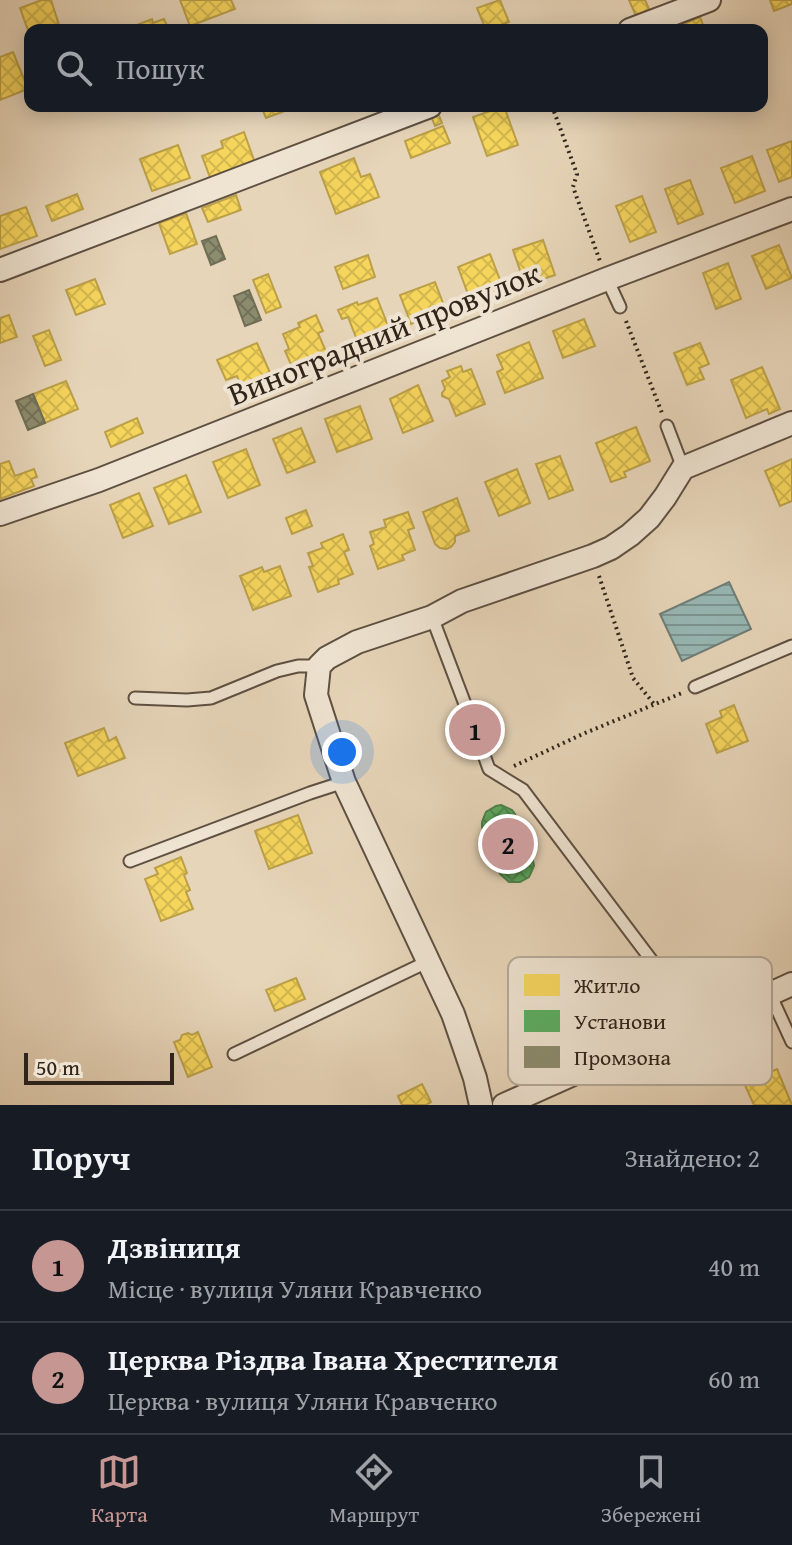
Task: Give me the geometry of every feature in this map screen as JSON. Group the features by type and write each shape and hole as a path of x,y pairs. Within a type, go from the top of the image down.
{"street":[{"path":"646,24 709,0"},
{"path":"0,270 414,112"},
{"name":"Виноградний провулок","path":"0,514 99,480 792,209"},
{"path":"481,1105 453,1014 344,782 316,695 319,666 327,658 357,642 432,617 462,601 611,548 649,518 683,468 792,423"},
{"path":"772,993 792,984"},
{"path":"504,1105 549,1085"}],"lane":[{"path":"607,279 620,307"},
{"path":"667,426 683,468"},
{"path":"432,617 489,769 523,790 649,957"},
{"path":"695,687 792,646"},
{"path":"135,698 211,698 277,671 298,666 319,666"},
{"path":"130,861 344,782"},
{"path":"234,1054 429,961"},
{"path":"772,998 792,1042"}],"path":[{"path":"554,112 577,174 573,187 607,279"},
{"path":"620,307 667,426"},
{"path":"593,556 633,678 654,704"},
{"path":"497,774 695,687"}],"water":[{"path":"729,582 751,629 682,661 660,614"}],"building: Житло":[{"path":"51,0 59,24 26,24 20,8"},
{"path":"180,0 231,0 235,9 189,24"},
{"path":"500,0 509,22 484,24 477,8"},
{"path":"629,0 645,0 650,11 636,16"},
{"path":"770,0 792,0 792,4 774,11"},
{"path":"700,17 703,24 683,24"},
{"path":"164,19 166,24 139,24"},
{"path":"13,52 24,79 24,91 0,100 0,57"},
{"path":"264,112 282,112 266,118"},
{"path":"487,112 506,112 518,145 487,156 473,117"},
{"path":"438,113 442,123 435,126 431,116"},
{"path":"443,126 450,143 411,158 405,141"},
{"path":"244,132 255,163 211,180 202,156 223,148 221,141"},
{"path":"792,141 792,177 779,182 767,150"},
{"path":"178,145 190,178 152,191 140,159"},
{"path":"752,156 765,191 735,203 721,168"},
{"path":"354,158 361,177 370,174 379,197 336,214 320,172"},
{"path":"690,180 703,214 678,224 665,189"},
{"path":"77,194 83,209 52,221 46,206"},
{"path":"236,195 241,210 208,222 202,208"},
{"path":"642,196 656,232 630,242 616,206"},
{"path":"26,207 37,236 0,249 0,216"},
{"path":"186,213 197,244 170,254 159,223"},
{"path":"543,240 555,275 525,285 513,250"},
{"path":"779,245 792,278 766,289 752,256"},
{"path":"490,254 505,293 472,305 458,267"},
{"path":"368,255 375,277 343,289 335,267"},
{"path":"728,263 741,299 716,309 703,273"},
{"path":"268,274 281,307 266,313 253,280"},
{"path":"95,279 105,304 76,315 66,290"},
{"path":"435,282 446,311 411,324 400,295"},
{"path":"377,298 391,333 359,345 348,317 342,319 338,310"},
{"path":"9,315 17,337 0,343 0,318"},
{"path":"316,315 323,331 318,333 327,354 293,369 285,351 289,349 283,334 300,327 298,323"},
{"path":"584,319 595,346 563,358 553,331"},
{"path":"49,330 61,360 45,366 33,336"},
{"path":"529,342 543,378 505,393 497,372 503,369 497,355"},
{"path":"257,343 271,375 242,388 237,376 226,380 217,360"},
{"path":"700,343 709,364 699,368 704,379 687,385 674,353"},
{"path":"461,366 463,372 471,369 485,404 456,416 449,399 442,396 445,389 442,381 450,377 447,371"},
{"path":"762,367 780,409 769,414 767,409 746,418 731,380"},
{"path":"66,381 78,409 45,423 33,394"},
{"path":"418,385 433,421 403,433 390,399"},
{"path":"360,406 372,439 337,452 325,419"},
{"path":"137,418 143,433 111,447 105,432"},
{"path":"636,427 650,461 624,472 626,477 611,482 596,443"},
{"path":"301,428 315,462 287,473 273,439"},
{"path":"246,449 260,485 228,498 213,462"},
{"path":"560,456 573,490 549,499 536,464"},
{"path":"792,459 792,501 780,506 765,471"},
{"path":"9,461 15,476 34,469 37,477 31,479 34,486 0,499 0,464"},
{"path":"517,469 530,503 499,516 485,482"},
{"path":"186,475 201,512 169,524 154,488"},
{"path":"139,493 153,526 123,538 110,505"},
{"path":"457,498 469,531 455,536 451,547 440,548 435,544 423,512"},
{"path":"306,510 312,526 292,534 286,518"},
{"path":"408,512 414,528 408,530 415,550 402,555 404,560 378,569 370,546 374,544 370,532 386,527 384,520"},
{"path":"343,534 349,550 344,552 353,574 338,580 339,584 318,592 309,567 313,566 308,553 323,548 321,543"},
{"path":"280,566 291,596 253,610 240,576 262,567 264,572"},
{"path":"734,705 748,741 717,753 706,724 722,717 720,711"},
{"path":"104,728 109,741 116,737 125,758 78,776 65,743"},
{"path":"298,815 312,853 269,869 255,831"},
{"path":"181,857 190,890 186,892 193,909 161,921 145,879 158,874 155,868"},
{"path":"296,978 305,999 275,1011 266,990"},
{"path":"198,1032 212,1067 188,1077 174,1042 180,1040 182,1035"},
{"path":"777,1069 792,1105 754,1105 745,1085 772,1085 772,1071"},
{"path":"422,1084 431,1102 426,1105 402,1105 398,1096"}],"building: Установи":[{"path":"490,723 491,727 460,738 458,734"},
{"path":"501,805 515,814 533,861 529,877 520,882 509,882 500,874 482,827 486,812"}],"building: Промзона":[{"path":"216,236 225,259 211,265 202,241"},
{"path":"249,290 261,320 245,326 234,296"},
{"path":"33,394 45,423 28,430 16,401"}],"place":[{"name":"Дзвіниця","path":"475,730"},
{"name":"Церква Різдва Івана Хрестителя","path":"508,844"}]}
